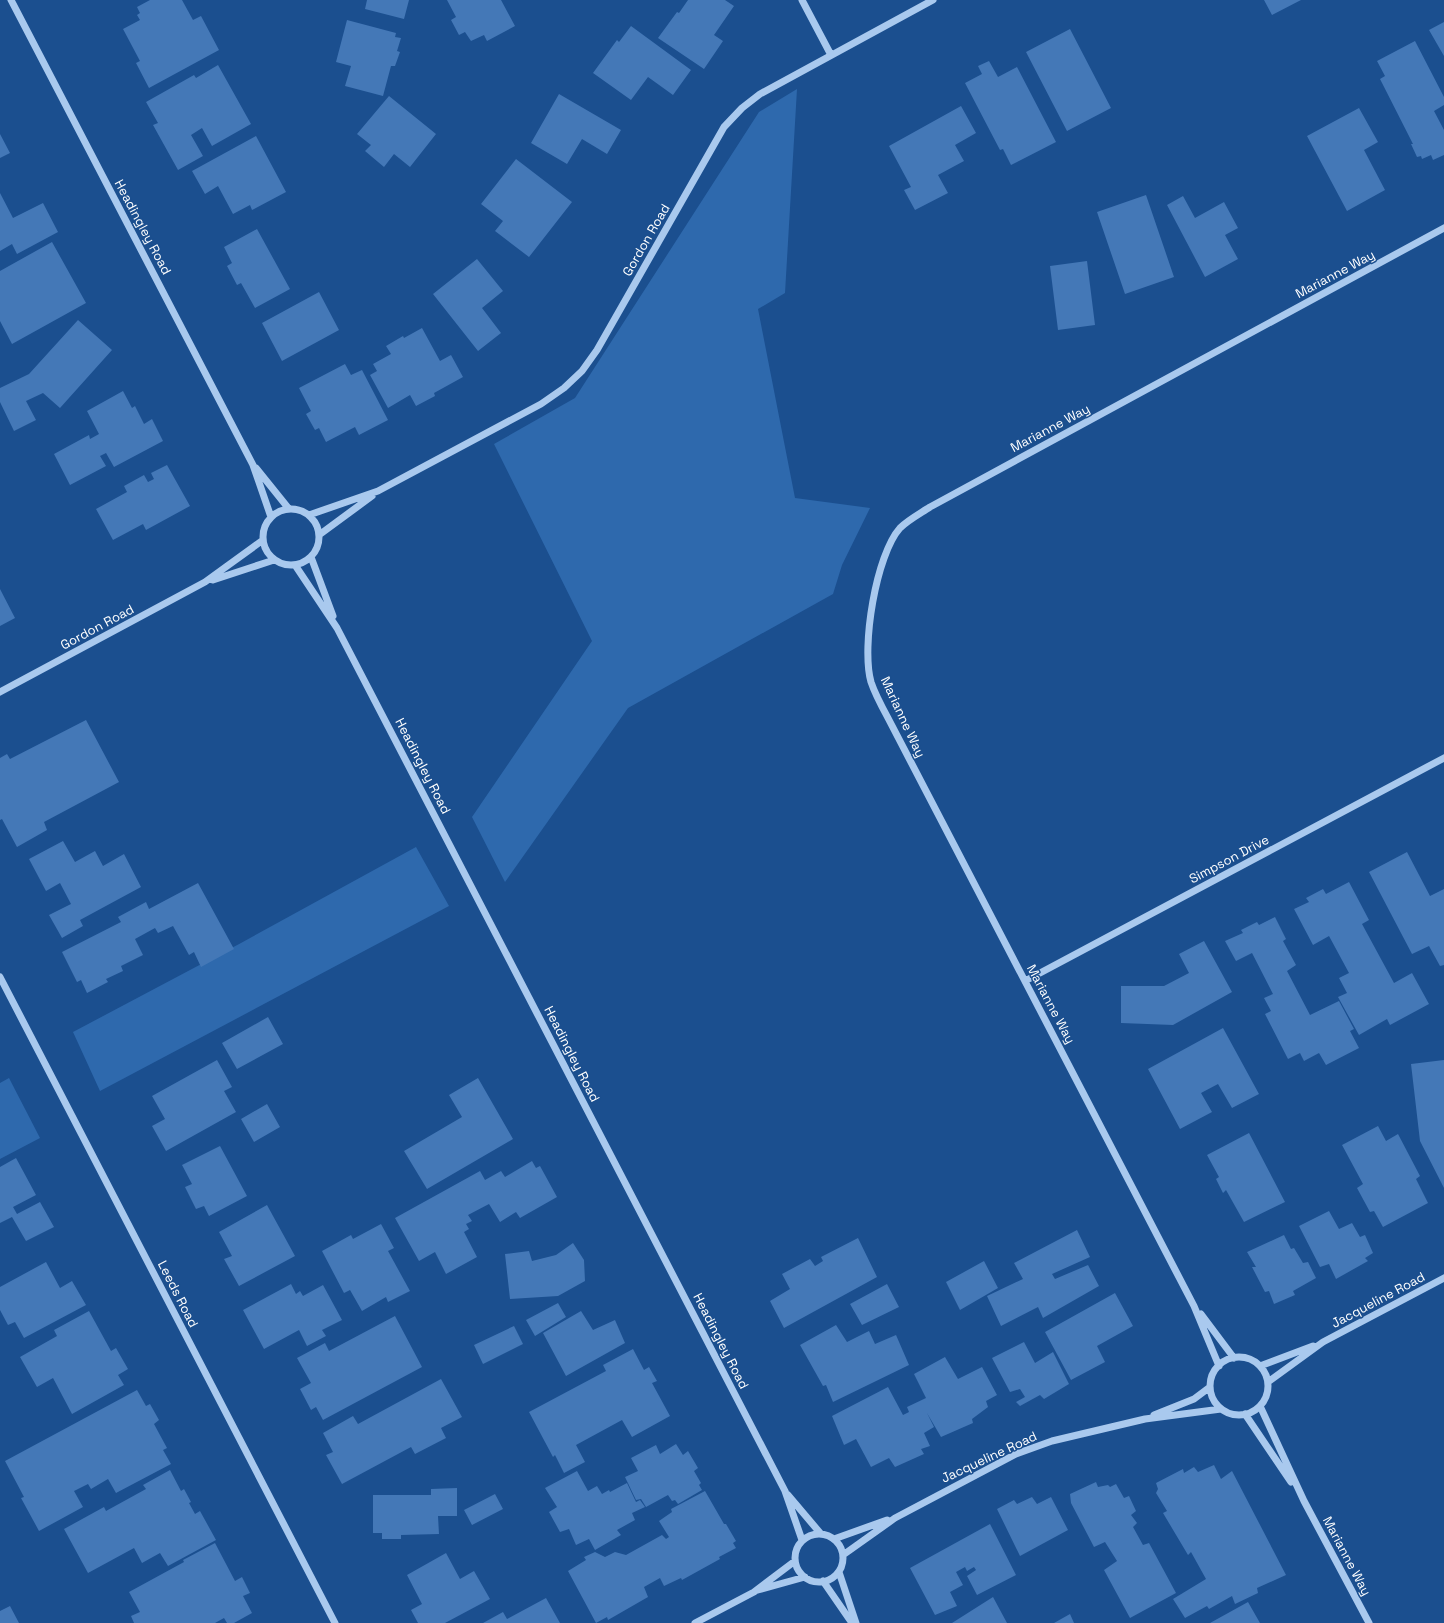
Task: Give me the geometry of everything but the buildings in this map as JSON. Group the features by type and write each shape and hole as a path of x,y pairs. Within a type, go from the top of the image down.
{"street":[{"name":"Headingley Road","path":"11,0 253,464 271,517"},
{"path":"802,0 831,55"},
{"name":"Gordon Road","path":"319,535 378,491 541,404 564,388 582,371 597,350 724,127 742,108 760,94 933,0"},
{"name":"Marianne Way","path":"1219,1366 1194,1306 888,718 871,681 868,648 870,615 886,553 900,528 930,507 1444,228"},
{"name":"Headingley Road","path":"253,464 290,508"},
{"name":"Gordon Road","path":"309,515 378,491"},
{"path":"290,508 297,509 309,515 318,528 319,535 319,543 311,557 304,562 295,565 287,565 274,560 265,548 263,540 263,532 271,517 276,513 290,508"},
{"name":"Gordon Road","path":"0,692 205,582 263,540"},
{"name":"Headingley Road","path":"311,557 337,628"},
{"name":"Gordon Road","path":"205,582 274,560"},
{"name":"Headingley Road","path":"295,565 337,628 786,1491 802,1540"},
{"name":"Simpson Drive","path":"1025,981 1444,758"},
{"name":"Leeds Road","path":"0,977 335,1623"},
{"name":"Jacqueline Road","path":"1260,1366 1323,1342 1444,1278"},
{"name":"Marianne Way","path":"1194,1306 1234,1358"},
{"name":"Jacqueline Road","path":"1268,1382 1323,1342"},
{"path":"1234,1358 1252,1360 1260,1366 1265,1373 1268,1382 1268,1390 1260,1406 1245,1414 1228,1413 1221,1409 1214,1399 1210,1387 1214,1372 1219,1366 1226,1360 1234,1358"},
{"name":"Jacqueline Road","path":"1145,1419 1194,1399 1210,1387"},
{"name":"Marianne Way","path":"1260,1406 1304,1501 1369,1623"},
{"name":"Jacqueline Road","path":"843,1555 895,1518 1016,1454 1052,1441 1145,1419 1221,1409"},
{"name":"Marianne Way","path":"1245,1414 1304,1501"},
{"name":"Headingley Road","path":"786,1491 821,1534"},
{"name":"Jacqueline Road","path":"834,1539 895,1518"},
{"path":"821,1534 830,1536 834,1539 842,1549 843,1555 842,1566 839,1572 830,1580 817,1582 805,1578 800,1573 795,1561 795,1554 802,1540 807,1536 821,1534"},
{"path":"695,1623 754,1592 795,1561"},
{"path":"839,1572 856,1623"},
{"path":"754,1592 805,1578"},
{"path":"824,1581 852,1623"}],"shaded area":[{"path":"797,89 785,293 758,309 795,498 870,508 842,565 833,594 628,708 505,882 472,817 592,641 494,444 575,398 759,112"},
{"path":"416,847 449,906 100,1091 73,1032 241,943"},
{"path":"9,1078 40,1138 0,1159 0,1083"}]}
